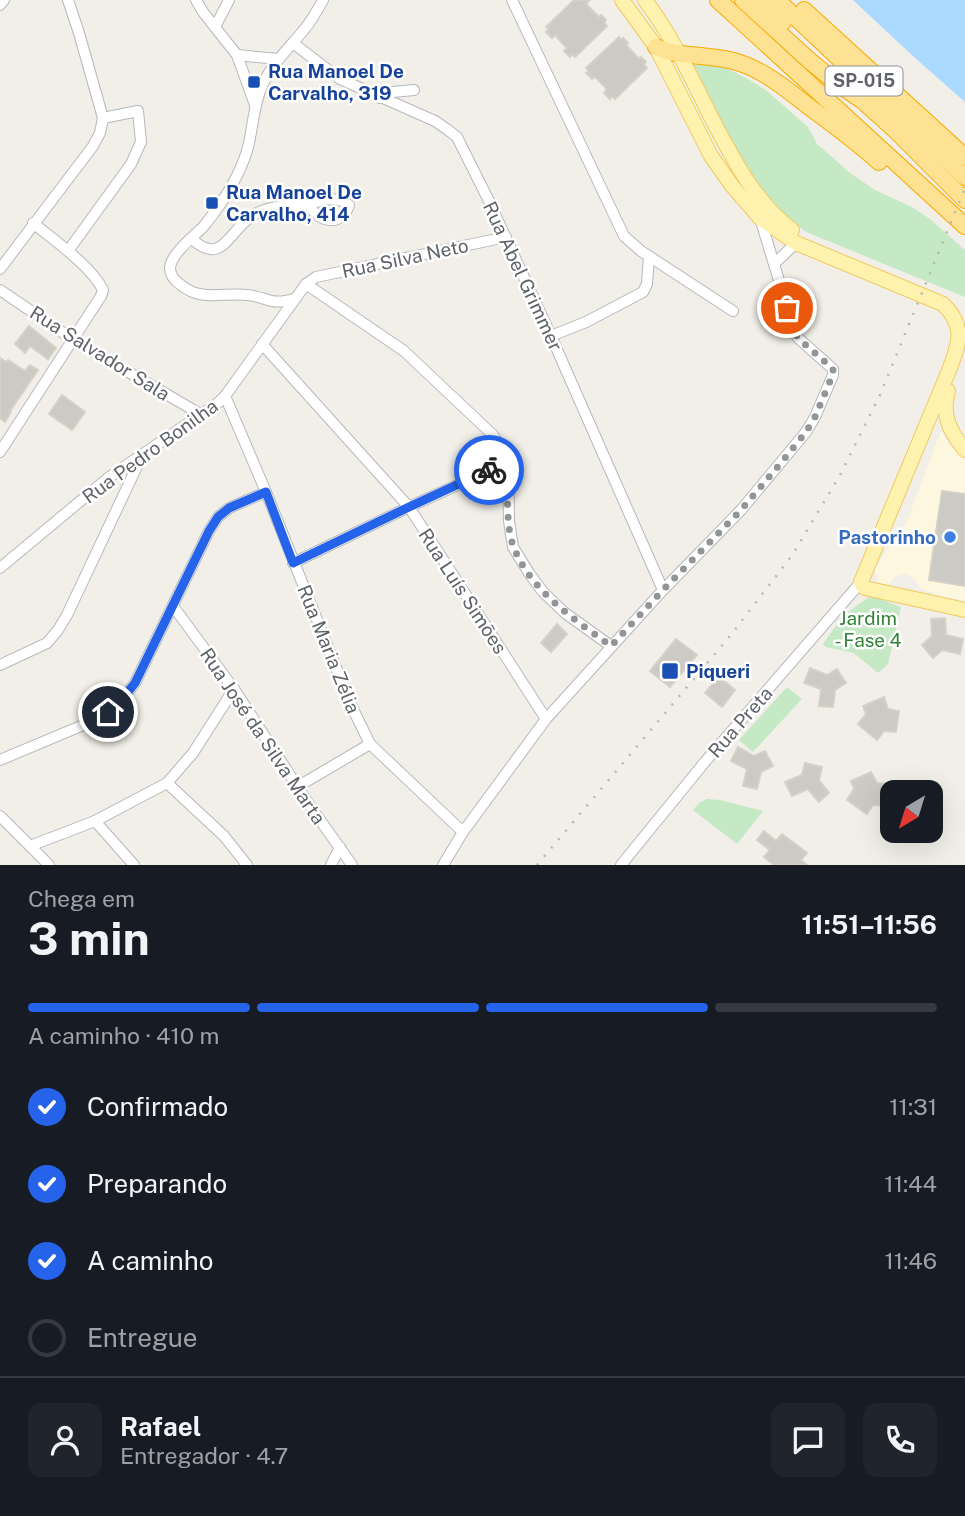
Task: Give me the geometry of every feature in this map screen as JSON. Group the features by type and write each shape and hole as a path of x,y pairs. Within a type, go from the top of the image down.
{"highway":[{"path":"718,0 965,226"},
{"path":"743,0 810,61 863,101"},
{"path":"759,0 965,200"},
{"name":"SP-015","path":"777,0 965,177"},
{"name":"SP-015","path":"792,0 965,157"},
{"path":"656,47 739,62 756,70 782,86 884,166 912,179"}],"main road":[{"path":"622,0 656,47 711,156 760,218 796,243 943,304 958,322 957,349 937,411 863,585 965,610"},
{"path":"645,0 679,53 727,148 751,188 769,210 796,233 949,300 960,307 965,318"},
{"path":"937,411 965,352"},
{"path":"937,411 965,450"}],"street":[{"path":"0,5 4,0"},
{"path":"0,269 100,133 103,118 68,0"},
{"path":"196,0 237,55 255,105"},
{"path":"215,27 229,0"},
{"path":"293,299 278,302 245,294 197,294 176,282 170,270 175,257 205,225 236,177 248,146 261,87 278,59 305,29 323,0"},
{"path":"512,0 624,236 631,244 733,311"},
{"name":"Rua Abel Grimmer","path":"293,43 340,79 435,121 457,137 506,237 663,590"},
{"path":"237,55 278,59"},
{"path":"380,98 393,92 415,90"},
{"path":"68,251 131,164 141,142 138,111 103,118"},
{"path":"191,238 205,249 217,250 241,223 257,213 335,199 349,205 345,214 334,221 319,215 309,205"},
{"path":"443,865 463,832 546,719 663,590 741,510 806,432 815,417 833,369 798,338 793,330 760,218"},
{"path":"0,452 4,435 103,290 68,251 33,223"},
{"name":"Rua Silva Neto","path":"306,284 316,277 506,237"},
{"path":"774,264 796,243"},
{"path":"551,336 586,323 643,292 646,288 649,256"},
{"path":"306,284 404,351 493,435 508,462 509,521 513,547 543,592 565,613 611,646"},
{"name":"Rua Pedro Bonilha","path":"0,568 108,478 202,415 225,396 306,284"},
{"name":"Rua Salvador Sala","path":"0,290 72,339 202,415"},
{"path":"267,301 273,310 274,327"},
{"name":"Rua Luís Simões","path":"262,344 409,507 546,719"},
{"name":"Rua Maria Zélia","path":"225,396 351,705 370,744 463,832"},
{"path":"0,665 47,643 58,630 142,455"},
{"path":"293,563 508,462"},
{"path":"0,760 81,726 108,712 123,698 135,683 218,517 229,508 266,492"},
{"name":"Rua Preta","path":"621,865 704,764 851,594 863,585"},
{"name":"Rua José da Silva Marta","path":"173,606 234,689 297,787 352,865"},
{"path":"30,846 95,821 167,783 192,753 234,689"},
{"path":"297,787 370,744"},
{"path":"167,783 224,836 247,865"},
{"path":"0,816 48,865"},
{"path":"95,821 134,865"},
{"path":"331,865 340,847"}],"shaded area":[{"path":"941,431 965,460 965,601 922,589 912,577 905,574 892,579 887,589 876,585 878,579 874,569 906,524"}],"green space":[{"path":"698,60 728,69 767,91 808,127 817,144 850,173 875,190 910,206 930,219 965,250 965,297 806,232 778,211 745,170 694,65"},
{"name":"Jardim - Fase 4","path":"872,596 901,607 888,664 878,673 854,653 823,644 855,606"},
{"path":"787,687 802,699 753,752 739,740"},
{"path":"707,799 763,811 737,844 693,810"}],"water":[{"path":"853,0 965,0 965,102 914,57"}],"building":[{"path":"574,0 590,0 586,4 606,20 604,23 607,26 575,57 572,54 570,57 564,51 567,48 555,35 552,38 546,32 549,29 546,27"},
{"path":"619,37 628,43 626,45 639,59 641,57 646,62 644,65 647,68 615,99 612,96 610,99 604,93 605,87 595,77 592,79 586,73 589,71 586,68"},
{"path":"29,326 56,348 48,359 30,346 25,353 15,344"},
{"path":"0,358 25,371 30,365 38,370 5,422 0,418"},
{"path":"62,395 85,412 72,430 49,414"},
{"name":"Pastorinho","path":"942,491 965,494 965,586 929,580"},
{"path":"945,618 946,635 963,639 960,654 942,650 933,658 922,645 932,636 931,619"},
{"path":"557,624 567,634 551,652 541,643"},
{"path":"676,639 697,655 670,687 650,671"},
{"path":"810,668 827,675 837,669 846,683 835,690 833,707 819,706 821,689 804,683"},
{"path":"719,677 735,690 722,707 705,693"},
{"path":"884,697 888,709 899,711 896,732 884,731 877,740 858,724 866,714 863,706"},
{"path":"738,747 754,756 765,751 773,766 761,772 757,789 743,786 747,769 731,761"},
{"path":"805,763 822,767 819,780 829,793 819,802 808,789 792,796 785,782 802,775"},
{"path":"871,772 877,783 880,783 880,806 873,805 867,814 847,800 854,789 851,781"},
{"path":"764,831 776,841 782,834 807,853 801,860 807,865 774,865 764,857 770,850 757,840"}],"railway":[{"path":"537,865 730,636 793,554 840,475 880,395 965,188"}],"way so far":[{"path":"489,470 508,462 509,521 513,547 529,573 543,592 565,613 611,646 741,510 806,432 815,417 833,369 798,338 787,308"}],"place":[{"name":"Rua Manoel De Carvalho, 319","path":"254,82"},
{"name":"Rua Manoel De Carvalho, 414","path":"212,203"},
{"name":"Pastorinho","path":"950,537"},
{"name":"Piqueri","path":"670,671"}],"route":[{"path":"108,712 135,683 209,531 218,517 229,508 266,492 293,563 489,470"}]}
